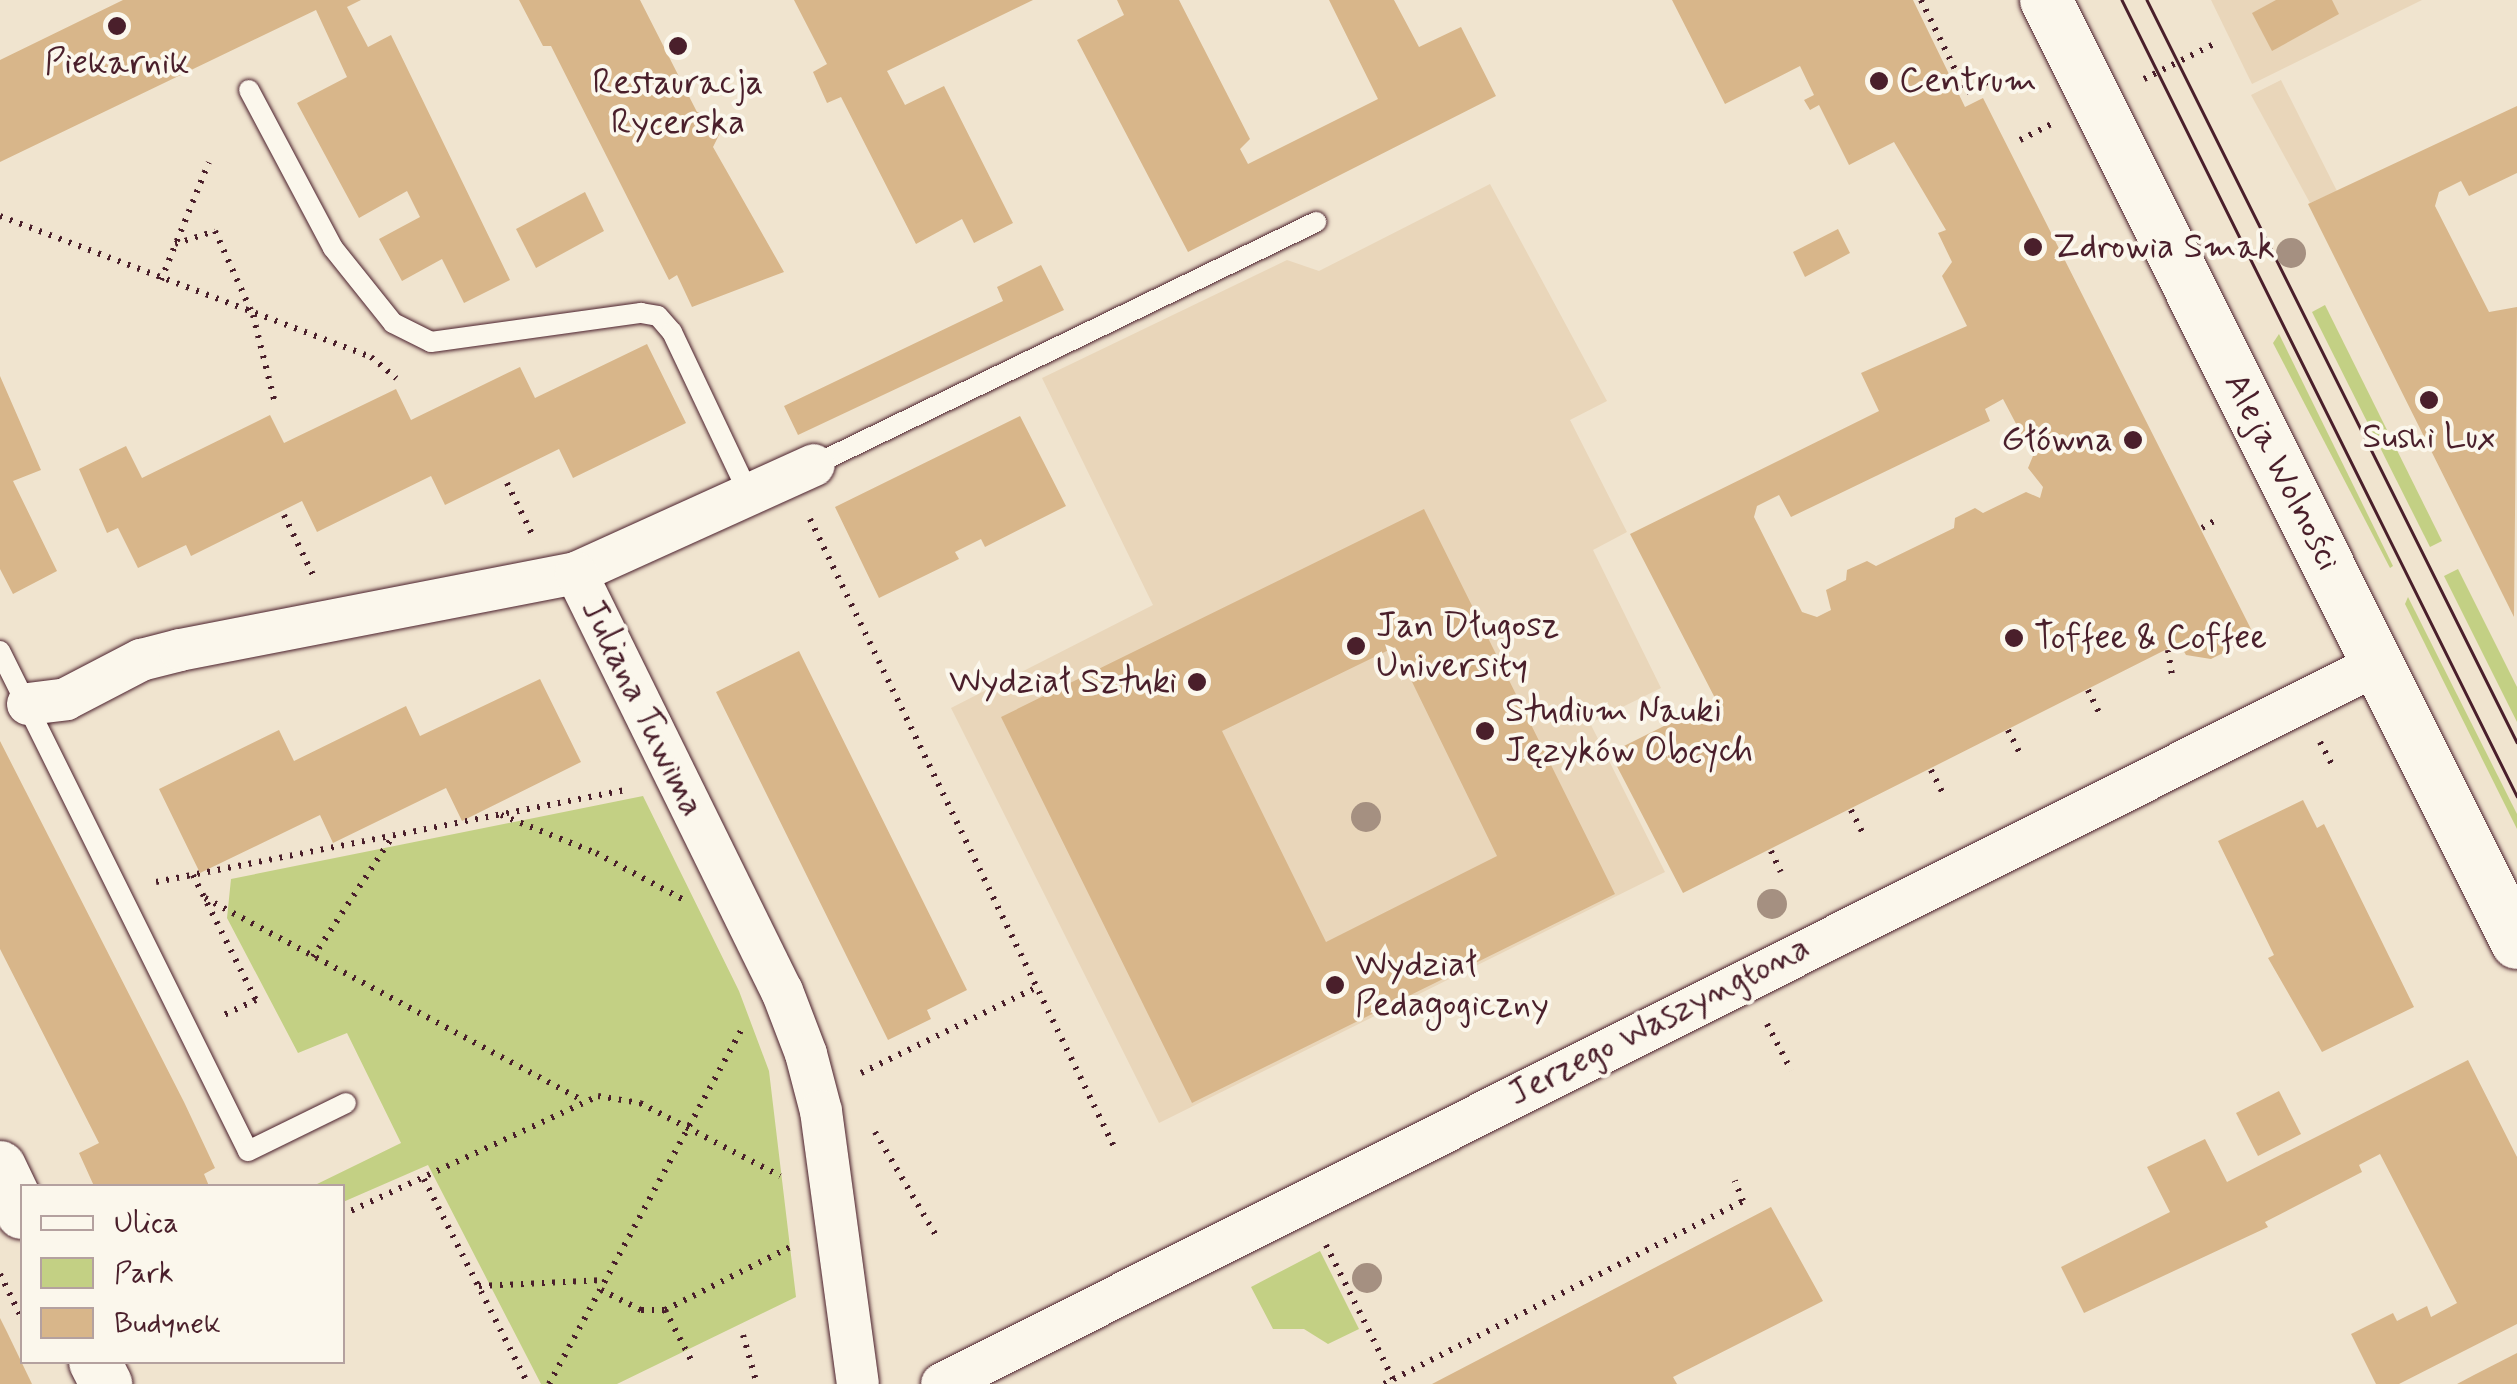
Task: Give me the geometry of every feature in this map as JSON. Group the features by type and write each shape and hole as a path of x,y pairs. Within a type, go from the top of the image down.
{"street":[{"name":"Aleja Wolności","path":"2046,0 2517,943"},
{"path":"576,573 750,496 807,483"},
{"name":"Juliana Tuwima","path":"28,704 66,699 141,660 180,650 576,573 782,991 806,1054 821,1111 858,1384"},
{"name":"Jerzego Waszyngtona","path":"942,1384 2378,664"},
{"path":"0,1167 20,1209"}],"lane":[{"path":"249,90 333,248 393,323 431,342 641,312 658,316 672,332 750,496"},
{"path":"807,483 1316,222"},
{"path":"0,650 248,1151 346,1103"}],"path":[{"path":"1922,0 1944,55 1966,92 1990,80"},
{"path":"2020,140 2056,122"},
{"path":"160,280 208,162"},
{"path":"0,216 371,357 396,378"},
{"path":"175,244 215,230 254,315 276,403"},
{"path":"507,483 536,544"},
{"path":"807,483 1036,987 1116,1151"},
{"path":"284,515 321,592"},
{"path":"2202,528 2214,521"},
{"path":"2168,650 2174,680"},
{"path":"2088,690 2100,715"},
{"path":"2008,730 2020,754"},
{"path":"1930,770 1942,792"},
{"path":"124,897 193,874 645,786"},
{"path":"1852,810 1862,832"},
{"path":"500,814 596,853 692,904"},
{"path":"312,957 393,836"},
{"path":"1771,851 1781,872"},
{"path":"190,1031 256,1000 193,874"},
{"path":"205,898 586,1102"},
{"path":"856,1075 1036,987"},
{"path":"1764,1019 1791,1070"},
{"path":"549,1384 745,1022"},
{"path":"847,1058 860,1090"},
{"path":"345,1214 586,1102 620,1096 690,1128 798,1186"},
{"path":"871,1119 938,1239"},
{"path":"424,1178 528,1384"},
{"path":"1384,1384 1743,1201 1734,1181"},
{"path":"601,1290 641,1310 665,1310 802,1240"},
{"path":"1324,1240 1393,1378"},
{"path":"0,1274 20,1316"},
{"path":"478,1286 604,1280"},
{"path":"665,1310 691,1360"},
{"path":"743,1335 757,1384"}],"shaded area":[{"path":"2211,0 2422,0 2252,84"},
{"path":"2281,80 2337,191 2310,203 2251,95"},
{"name":"Jan Długosz University","path":"1490,184 1607,401 1570,420 1627,532 1593,550 1661,688 1590,723 1665,872 1159,1123 951,708 1153,605 1042,378 1287,260 1319,271"}],"green space":[{"path":"2325,305 2442,541 2430,547 2312,312"},
{"path":"2279,334 2393,566 2390,568 2273,343"},
{"path":"2458,569 2517,687 2517,722 2444,576"},
{"path":"2408,597 2517,814 2517,829 2405,604"},
{"path":"643,796 739,991 769,1071 796,1297 617,1384 541,1384 428,1165 345,1201 345,1184 317,1184 401,1143 347,1033 298,1053 227,918 231,879"},
{"path":"1320,1251 1359,1329 1328,1344 1304,1329 1273,1329 1251,1287"}],"building":[{"path":"123,0 361,0 347,7 368,47 391,35 510,280 464,303 442,259 402,281 379,239 420,217 407,191 359,218 297,103 347,77 316,10 0,162 0,60"},
{"path":"519,0 640,0 697,112 709,112 720,133 713,147 784,272 692,307 677,275 669,280 551,46 543,46"},
{"path":"794,0 1033,0 887,71 905,105 944,86 1013,223 974,243 962,219 916,244 841,97 827,103 813,72 827,64"},
{"path":"1117,0 1179,0 1250,139 1240,149 1248,164 1378,99 1329,0 1394,0 1419,47 1461,27 1496,96 1188,252 1077,40 1124,15"},
{"path":"1672,0 1913,0 1965,107 1983,98 2255,637 2211,659 2186,655 2179,643 1683,893 1610,753 1716,700 1630,534 1879,411 1861,373 1967,326 1942,276 1952,262 1938,233 1946,230 1894,142 1849,165 1819,105 1810,110 1804,100 1814,95 1800,66 1725,104","holes":["2003,399 2033,456 2028,468 2043,487 2040,498 2026,492 1983,513 1975,508 1955,518 1954,528 1876,566 1867,561 1847,570 1846,580 1826,590 1831,610 1817,617 1802,612 1754,517 1757,506 1779,495 1791,517 1990,421 1985,409"]},
{"path":"2276,0 2332,0 2339,14 2272,51 2252,13"},
{"path":"2517,106 2517,173 2469,196 2461,181 2439,192 2435,206 2489,312 2517,307 2514,617 2308,204"},
{"path":"585,192 604,231 536,268 516,229"},
{"path":"1838,229 1850,253 1805,277 1793,252"},
{"path":"1041,265 1064,310 798,435 784,406 1003,301 997,287"},
{"path":"647,344 686,423 573,478 559,449 445,505 431,476 317,532 302,501 191,556 186,545 138,568 118,528 107,533 79,469 126,446 142,478 270,415 284,443 396,389 411,420 520,367 535,398"},
{"path":"0,376 41,470 13,481 57,571 13,594 0,569"},
{"path":"1020,416 1066,506 985,547 981,539 955,552 959,559 879,598 835,507"},
{"path":"1424,509 1615,894 1192,1103 1001,717","holes":["1395,647 1497,856 1326,942 1222,731"]},
{"path":"799,651 967,990 927,1010 931,1019 888,1040 716,692"},
{"path":"540,679 581,762 462,821 446,788 333,843 320,815 200,873 159,789 279,730 294,761 406,706 420,736"},
{"path":"0,741 184,1102 215,1168 204,1174 208,1184 93,1184 79,1153 99,1143 0,949"},
{"path":"2303,800 2317,828 2324,824 2414,1007 2322,1052 2268,958 2274,955 2218,841"},
{"path":"2468,1060 2517,1157 2517,1324 2399,1384 2376,1384 2351,1334 2393,1313 2397,1321 2427,1306 2431,1317 2457,1303 2380,1154 2359,1165 2362,1172 2265,1222 2268,1227 2084,1313 2061,1267 2170,1212 2147,1167 2205,1139 2227,1182"},
{"path":"2279,1091 2301,1134 2258,1156 2236,1113"},
{"path":"1771,1207 1823,1301 1673,1377 1677,1384 1432,1384"},
{"path":"0,1318 32,1384 0,1384"},
{"path":"2517,1353 2517,1384 2457,1384 2474,1375"}],"tram line":[{"path":"2122,0 2517,796"},
{"path":"2147,0 2517,742"}],"place":[{"name":"Piekarnik","path":"117,26"},
{"name":"Restauracja Rycerska","path":"678,46"},
{"name":"Centrum","path":"1879,81"},
{"name":"Zdrowia Smak","path":"2033,247"},
{"name":"Sushi Lux","path":"2429,400"},
{"name":"Główna","path":"2133,440"},
{"name":"Toffee & Coffee","path":"2014,638"},
{"name":"Jan Długosz University","path":"1356,646"},
{"name":"Wydział Sztuki","path":"1197,682"},
{"name":"Studium Nauki Języków Obcych","path":"1485,731"},
{"name":"Wydział Pedagogiczny","path":"1335,985"}]}
